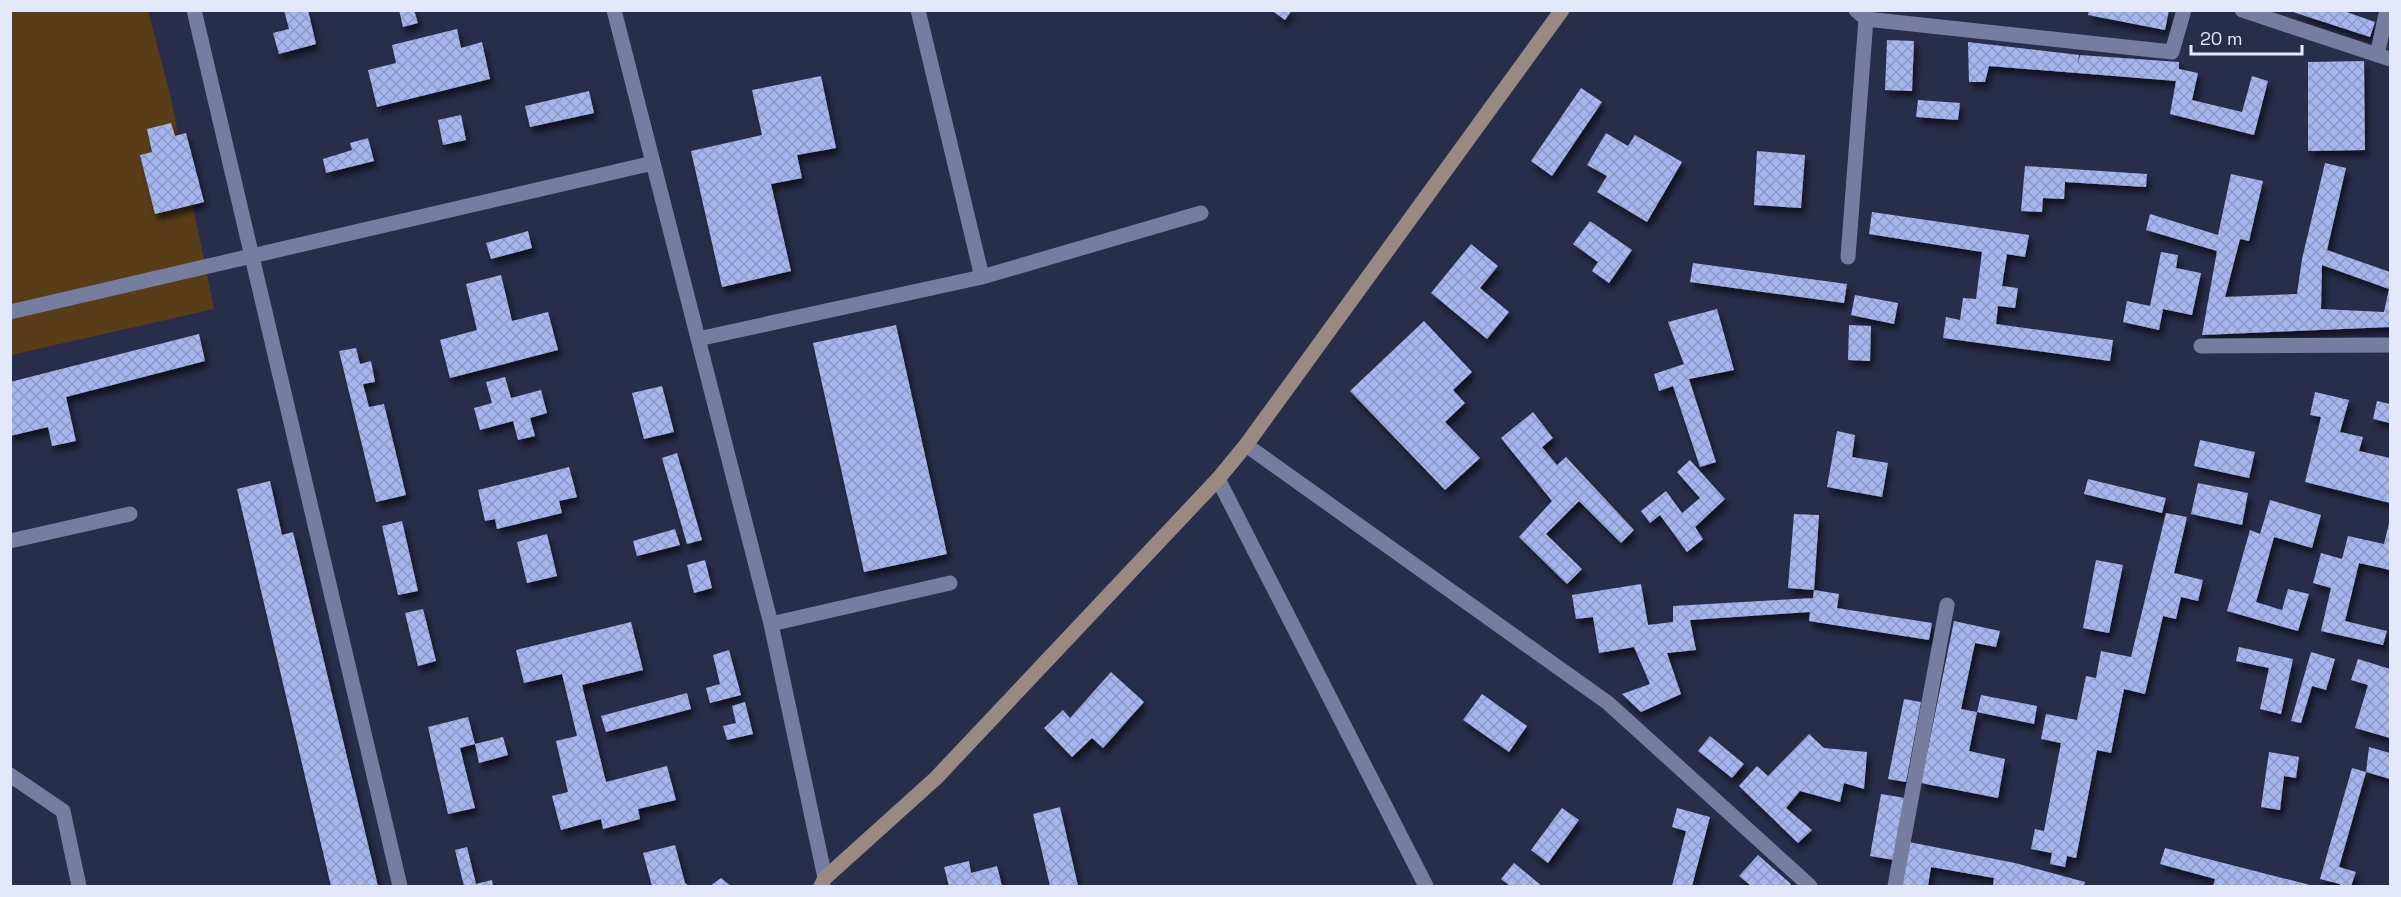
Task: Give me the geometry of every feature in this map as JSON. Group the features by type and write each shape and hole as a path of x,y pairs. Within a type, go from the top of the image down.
{"street":[{"path":"194,10 400,886"},
{"path":"614,10 771,624 823,882"},
{"path":"918,10 982,277"},
{"path":"823,882 936,778 1218,479 1246,445 1562,10"},
{"path":"1848,257 1861,15 2172,52 2184,10"},
{"path":"2242,10 2384,57 2386,10"},
{"path":"10,312 653,163"},
{"path":"698,339 982,277 1201,213"},
{"path":"2201,346 2391,345"},
{"path":"1246,445 1608,703 1810,886"},
{"path":"1218,479 1426,886"},
{"path":"10,541 130,514"},
{"path":"771,624 950,583"},
{"path":"1895,886 1947,605"},
{"path":"10,775 63,811 79,886"}],"shaded area":[{"path":"10,11 148,11 170,94 214,309 11,355"}],"building":[{"path":"284,10 308,10 316,44 279,54 273,33 289,29"},
{"path":"399,10 414,10 418,23 403,27"},
{"path":"1271,10 1292,10 1285,20"},
{"path":"2089,10 2169,10 2165,30 2088,15"},
{"path":"2341,10 2375,22 2370,37 2290,11"},
{"path":"457,29 461,48 482,42 490,79 377,107 368,70 396,63 392,45"},
{"path":"1887,40 1914,41 1912,91 1885,90"},
{"path":"1968,42 2079,55 2078,65 2080,55 2179,62 2179,69 2198,73 2192,100 2242,112 2252,76 2268,81 2254,135 2170,114 2176,81 1989,66 1985,82 1969,82"},
{"path":"2364,61 2365,150 2308,151 2308,62"},
{"path":"821,76 836,148 797,155 802,178 771,184 791,271 722,287 691,151 762,135 752,90"},
{"path":"1581,88 1602,102 1552,176 1531,161"},
{"path":"589,91 594,113 530,127 525,106"},
{"path":"1918,100 1960,103 1958,120 1916,117"},
{"path":"461,115 466,140 443,145 438,120"},
{"path":"171,123 175,136 186,133 204,202 155,214 140,155 152,152 147,129"},
{"path":"1606,133 1628,146 1635,135 1682,162 1647,222 1597,192 1607,176 1587,165"},
{"path":"368,138 374,161 326,173 323,159 352,150 350,143"},
{"path":"1757,151 1805,155 1801,208 1754,205"},
{"path":"2325,163 2346,168 2327,250 2390,272 2390,327 2202,335 2217,251 2146,230 2150,214 2218,235 2231,174 2263,181 2249,241 2240,239 2225,297 2297,294 2302,259","holes":["2322,265 2389,289 2384,312 2321,309"]},
{"path":"2025,166 2147,174 2146,187 2065,182 2064,199 2043,198 2042,212 2021,211"},
{"path":"1872,212 2029,235 2025,257 2007,254 2002,286 2018,288 2015,308 1998,306 1996,324 2113,340 2110,361 1943,338 1946,317 1960,320 1963,298 1976,299 1982,252 1869,234"},
{"path":"1590,221 1632,250 1609,283 1592,271 1598,262 1573,244"},
{"path":"528,231 532,248 491,259 486,243"},
{"path":"1471,244 1498,266 1480,288 1509,312 1487,339 1431,293"},
{"path":"2161,252 2178,255 2176,268 2201,273 2192,315 2163,309 2159,330 2123,322 2127,301 2150,306"},
{"path":"1693,263 1847,284 1844,303 1690,282"},
{"path":"501,275 512,321 548,312 558,350 450,378 440,340 477,330 466,284"},
{"path":"1855,295 1898,303 1894,324 1851,315"},
{"path":"1717,309 1734,370 1689,379 1716,462 1700,467 1673,386 1659,391 1654,374 1684,364 1668,322"},
{"path":"1424,321 1472,372 1453,390 1465,403 1445,422 1480,458 1445,490 1350,391"},
{"path":"896,325 947,554 864,572 813,343"},
{"path":"1849,325 1871,326 1870,361 1848,360"},
{"path":"199,334 205,361 66,397 76,441 52,446 48,427 10,436 10,382"},
{"path":"356,348 360,364 371,361 375,382 363,384 369,407 384,404 406,495 376,502 339,351"},
{"path":"505,377 511,398 541,390 547,413 530,418 535,436 518,440 513,421 480,430 474,408 492,403 486,382"},
{"path":"662,386 674,432 644,439 632,393"},
{"path":"2315,392 2349,400 2340,432 2363,437 2359,451 2390,458 2390,503 2305,482 2321,417 2310,415"},
{"path":"2377,401 2390,404 2390,423 2373,419"},
{"path":"1533,412 1553,438 1542,447 1557,465 1566,457 1634,530 1621,543 1579,501 1546,534 1582,569 1567,584 1519,537 1552,501 1501,438"},
{"path":"1837,431 1855,435 1852,457 1888,463 1882,497 1827,487"},
{"path":"2200,440 2255,452 2249,478 2194,466"},
{"path":"677,453 702,540 687,544 662,458"},
{"path":"1690,460 1725,499 1695,527 1703,539 1687,552 1660,515 1650,523 1641,511 1666,491 1682,513 1700,498 1677,472"},
{"path":"569,467 577,497 559,501 562,513 497,529 495,519 485,521 478,490"},
{"path":"2088,479 2166,498 2162,513 2084,494"},
{"path":"270,481 282,535 293,532 378,886 331,886 237,489"},
{"path":"2198,483 2248,493 2242,525 2191,514"},
{"path":"2270,500 2321,515 2312,548 2274,537 2256,602 2282,610 2288,589 2309,594 2298,631 2227,611 2250,530 2260,534"},
{"path":"2166,513 2187,517 2174,573 2203,580 2198,601 2181,597 2176,619 2163,616 2145,694 2124,689 2111,753 2097,750 2076,858 2067,856 2065,867 2050,864 2052,853 2031,849 2035,829 2044,831 2061,743 2041,739 2046,714 2077,720 2086,676 2096,678 2101,651 2131,657"},
{"path":"1794,514 1819,515 1814,590 1788,588"},
{"path":"2390,519 2390,570 2359,563 2345,621 2387,631 2383,645 2321,631 2331,588 2313,583 2321,553 2342,559 2348,536 2384,544"},
{"path":"402,521 418,591 398,595 382,526"},
{"path":"675,529 680,545 637,556 633,541"},
{"path":"547,534 557,576 527,583 517,542"},
{"path":"705,560 712,588 694,593 687,565"},
{"path":"2096,560 2123,565 2109,633 2083,628"},
{"path":"1641,584 1648,625 1673,622 1673,606 1813,598 1814,590 1839,594 1837,608 1932,623 1929,640 1809,621 1810,612 1690,620 1696,650 1667,653 1681,694 1641,712 1622,694 1650,684 1634,647 1599,653 1593,617 1576,619 1572,595"},
{"path":"423,609 436,661 418,666 405,613"},
{"path":"1954,621 2000,631 1996,647 1975,643 1961,709 1977,712 1969,751 2005,759 1998,798 1921,783"},
{"path":"631,622 643,670 582,685 606,782 667,766 676,800 638,809 640,819 603,829 601,819 561,830 552,796 568,792 556,741 577,736 562,674 524,683 516,650"},
{"path":"2239,647 2293,659 2281,714 2260,709 2269,668 2236,661"},
{"path":"729,650 741,695 710,703 706,688 720,684 713,655"},
{"path":"2311,652 2335,659 2326,690 2312,686 2301,723 2291,721"},
{"path":"2358,659 2390,669 2390,738 2355,728 2368,685 2351,680"},
{"path":"1111,672 1144,702 1103,748 1092,738 1072,757 1044,728 1063,710 1070,718"},
{"path":"687,693 691,709 606,732 601,716"},
{"path":"1482,694 1527,726 1509,752 1463,720"},
{"path":"1981,695 2037,706 2034,724 1977,712"},
{"path":"1904,699 1921,702 1906,782 1888,779"},
{"path":"745,702 753,734 727,740 723,726 736,723 732,706"},
{"path":"468,717 475,744 460,748 475,808 448,814 428,727"},
{"path":"1809,734 1824,748 1867,752 1864,789 1844,783 1840,802 1800,791 1786,808 1812,830 1798,843 1739,786 1757,766 1768,776"},
{"path":"1710,736 1744,764 1732,778 1698,751"},
{"path":"503,737 508,755 479,763 475,744"},
{"path":"2369,747 2390,753 2390,779 2366,772"},
{"path":"2269,752 2299,757 2296,778 2284,776 2280,810 2261,807"},
{"path":"2352,768 2366,772 2339,867 2356,872 2351,886 2340,886 2340,884 2320,879"},
{"path":"1881,794 1905,798 1894,860 1870,856"},
{"path":"1060,807 1078,886 1050,886 1033,814"},
{"path":"1562,808 1579,820 1548,863 1531,850"},
{"path":"1677,808 1710,817 1692,886 1672,886 1686,831 1672,827"},
{"path":"1909,842 2015,863 2085,882 2084,886 1993,886 1994,878 1931,867 1928,886 1902,886"},
{"path":"675,845 685,883 689,886 652,886 643,853"},
{"path":"467,847 476,884 492,880 493,886 464,886 455,850"},
{"path":"2165,848 2314,886 2213,886 2215,879 2160,864"},
{"path":"1758,855 1791,884 1789,886 1751,886 1739,876"},
{"path":"969,861 971,873 997,866 1002,886 949,886 944,867"},
{"path":"1514,863 1542,886 1510,886 1501,879"},
{"path":"721,878 731,886 710,886"}]}
